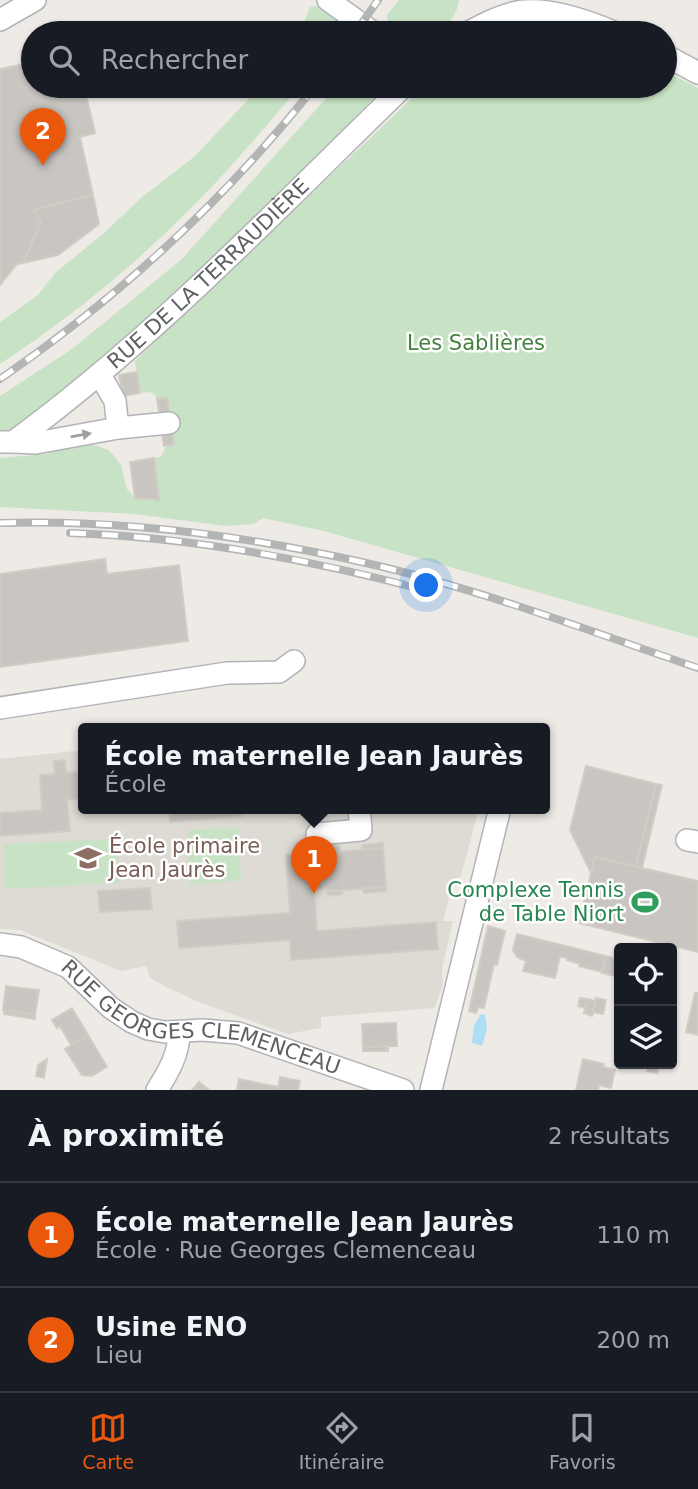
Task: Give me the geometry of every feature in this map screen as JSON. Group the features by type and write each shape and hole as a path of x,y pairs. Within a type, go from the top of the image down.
{"street":[{"path":"0,20 35,0"},
{"path":"328,0 357,21"},
{"path":"490,21 516,12 553,13 585,21"},
{"path":"677,62 698,73"},
{"name":"RUE DE LA TERRAUDIÈRE","path":"7,442 100,375 180,304 392,98"},
{"path":"100,375 115,401 118,428"},
{"path":"7,442 36,443 169,422"},
{"path":"0,708 227,673 279,672 294,661"},
{"path":"317,834 360,830 359,814"},
{"path":"431,1090 499,814"},
{"name":"RUE GEORGES CLEMENCEAU","path":"0,944 21,947 68,967 111,1007 132,1022 157,1031 203,1030 238,1034 394,1088"},
{"path":"157,1090 172,1066 179,1032"}],"shaded area":[{"path":"78,751 78,814 477,814 461,876 453,881 443,921 453,921 442,969 443,983 435,1008 321,1017 321,1028 288,1034 201,1003 168,988 150,978 146,966 121,971 20,930 0,929 0,759"}],"green space":[{"path":"399,0 459,0 450,21 388,21 387,15"},
{"path":"319,6 338,21 304,21 310,7"},
{"name":"Les Sablières","path":"677,77 698,88 698,638 324,531 263,518 254,524 225,526 134,514 0,507 0,458 46,454 81,441 109,450 121,465 127,489 135,498 159,500 154,458 160,457 165,448 174,444 167,398 157,399 150,392 140,393 135,361 412,98 677,98"},
{"path":"250,98 290,98 220,178 143,254 88,301 0,364 0,322 38,295 56,272 103,234 142,197 194,157"},
{"path":"326,98 374,98 309,166 136,330 13,431 0,433 0,396 72,349 182,259"},
{"path":"239,827 241,880 190,885 187,830"},
{"path":"117,839 120,883 5,889 3,844"}],"water":[{"path":"481,1014 485,1015 487,1029 482,1046 472,1043 474,1025"}],"building":[{"path":"21,65 21,98 87,98 95,133 80,137 93,195 33,210 41,223 23,263 17,264 0,285 0,69"},
{"path":"93,195 99,224 58,255 23,263 41,223 33,210"},
{"path":"137,372 140,393 123,396 119,375"},
{"path":"167,398 170,416 160,418 157,399"},
{"path":"171,427 174,445 164,446 161,428"},
{"path":"154,458 159,500 135,498 130,462"},
{"path":"105,559 107,574 179,565 188,641 0,667 0,574"},
{"path":"65,760 66,773 78,772 78,799 67,800 70,831 0,836 0,813 42,810 40,775 55,774 54,761"},
{"path":"586,766 656,784 636,866 595,857 591,873 570,830"},
{"path":"656,784 662,785 642,868 636,866"},
{"path":"169,814 241,816 170,822"},
{"path":"383,843 383,848 362,850 362,845"},
{"path":"339,846 340,852 326,853 325,847"},
{"path":"383,848 386,887 327,891 327,888 314,889 317,931 436,922 438,949 291,960 290,940 179,948 177,921 290,913 286,855 326,855"},
{"path":"595,857 698,881 698,952 677,947 677,943 661,943 579,923"},
{"path":"386,887 386,891 364,893 363,888"},
{"path":"150,888 152,909 100,912 98,891"},
{"path":"342,890 342,894 328,896 327,891"},
{"path":"488,926 505,931 484,1008 478,1007 476,1013 469,1011"},
{"path":"517,934 606,956 602,972 579,966 580,964 560,956 555,978 523,971 526,961 517,957 513,950"},
{"path":"606,956 614,958 614,976 602,973"},
{"path":"6,986 39,990 35,1015 3,1010"},
{"path":"695,993 698,993 698,1035 686,1032"},
{"path":"580,998 587,999 585,1008 578,1006"},
{"path":"596,998 606,1000 603,1014 593,1012"},
{"path":"587,999 595,1001 592,1016 584,1013"},
{"path":"72,1008 88,1035 71,1045 60,1026 57,1028 52,1020"},
{"path":"4,1010 35,1015 35,1019 4,1014"},
{"path":"396,1023 397,1046 363,1047 362,1024"},
{"path":"88,1035 107,1067 92,1076 82,1075 65,1049"},
{"path":"388,1046 388,1051 363,1051 363,1047"},
{"path":"47,1059 44,1078 36,1076 38,1065"},
{"path":"583,1059 615,1070 611,1088 599,1085 598,1090 576,1090"},
{"path":"648,1069 658,1069 657,1073"},
{"path":"280,1077 300,1081 298,1090 278,1090"},
{"path":"239,1079 278,1087 278,1090 237,1090"},
{"path":"199,1082 209,1090 192,1090"}],"railway":[{"path":"363,21 378,0"},
{"path":"0,379 86,315 168,244 245,168 305,98"},
{"path":"0,523 143,527 285,546 379,566 460,588 698,668"},
{"path":"70,533 162,539 252,552 298,560 432,592"}],"place":[{"name":"Usine ENO","path":"43,166"},
{"name":"École primaire Jean Jaurès","path":"88,858"},
{"name":"École maternelle Jean Jaurès","path":"314,894"},
{"name":"Complexe Tennis de Table Niort","path":"645,902"}]}
